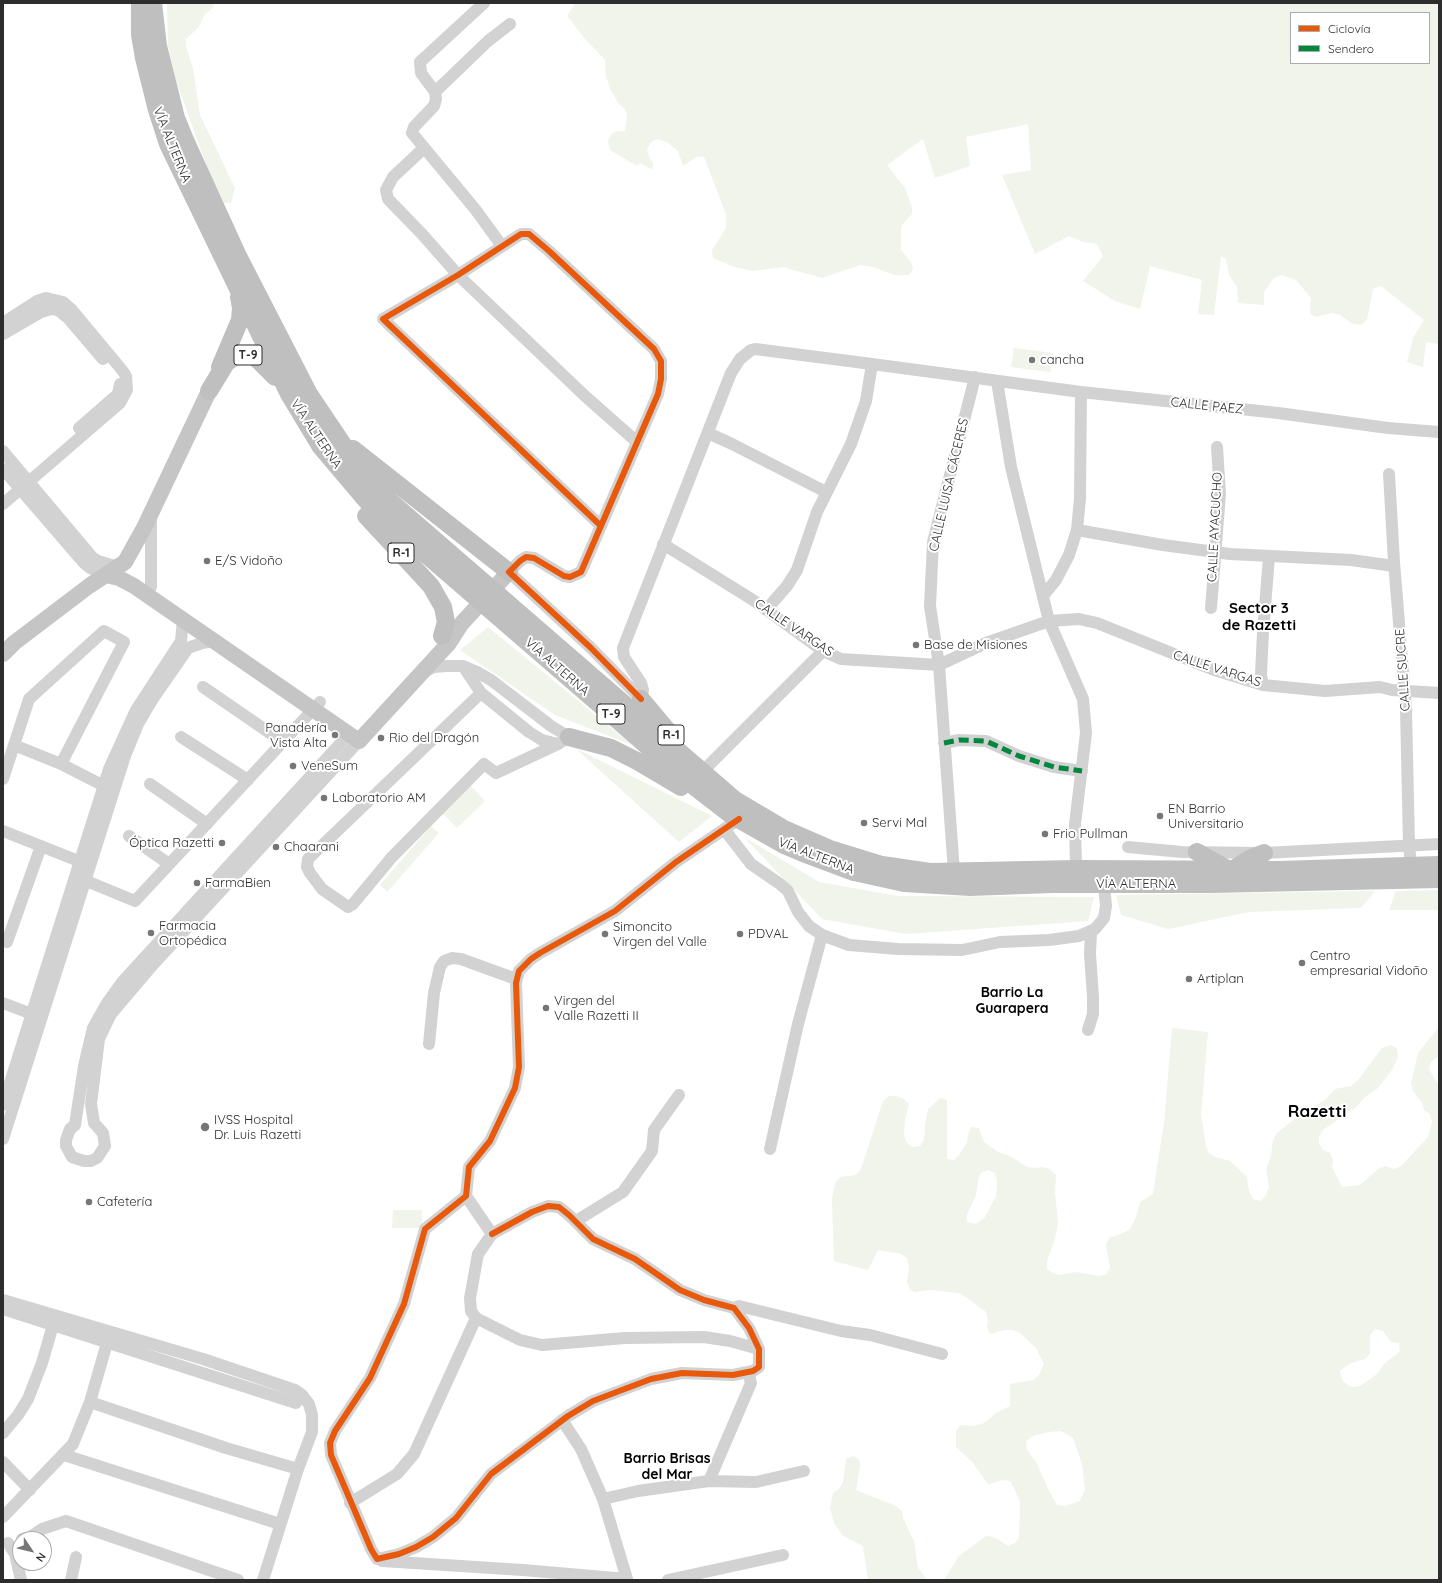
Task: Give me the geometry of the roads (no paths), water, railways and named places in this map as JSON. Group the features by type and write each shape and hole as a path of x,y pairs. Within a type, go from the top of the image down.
{"highway":[{"name":"VÍA ALTERNA","path":"140,3 140,35 149,82 161,124 178,166 289,394 321,446 371,506 600,704 732,821 803,853 854,872 904,883 970,887 1104,884 1259,884 1439,879"},
{"name":"VÍA ALTERNA","path":"153,3 158,46 176,118 185,140 237,254 309,394 354,461 381,493 735,800 784,829 830,849 888,866 930,872 1076,869 1231,871 1439,865"},
{"path":"209,391 240,320 241,308 237,286"},
{"name":"T-9","path":"209,391 226,363 237,356 244,354 255,357 266,366 289,394"},
{"name":"T-9","path":"334,431 507,574"},
{"name":"R-1","path":"343,474 356,506 431,586 443,607 446,622 442,636"},
{"name":"R-1","path":"641,699 702,772"},
{"name":"T-9","path":"564,741 611,748 637,760 732,821"},
{"path":"1197,852 1231,871 1264,853"}],"main road":[{"path":"3,654 19,639 125,562 151,514 209,391"},
{"path":"112,571 126,571 151,587 214,641 317,706"},
{"path":"112,571 119,578 195,624 357,734"},
{"path":"357,734 420,674 449,643 466,618 507,574"},
{"path":"357,734 442,636 466,618"}],"street":[{"path":"484,3 421,60 421,73 435,92 436,103 414,127 412,135 475,209 502,246"},
{"path":"435,92 488,41 510,24"},
{"path":"424,148 393,177 386,190 387,197 435,247 458,275 585,396 637,442"},
{"path":"507,574 520,561 530,557 564,576 574,577 581,572 601,526 637,442 658,394 662,366 657,352 532,236 526,233 520,234 458,275 383,319 601,526"},
{"path":"3,323 37,301 46,298 63,302 72,310 102,345 122,370 126,376 127,382 125,396 120,404 22,483 3,494"},
{"path":"3,334 41,312 52,309 58,310 68,318 116,374 120,384 118,394 22,483 3,504"},
{"name":"CALLE PAEZ","path":"708,433 731,373 740,359 751,350 755,349 1081,392 1278,413 1388,428 1439,432"},
{"path":"766,610 787,586 797,570 815,518 826,492 856,432 866,401 872,364"},
{"name":"CALLE LUISA CÁCERES","path":"954,872 939,665 930,606 933,542 975,377"},
{"path":"997,381 1011,467 1043,596 1050,621 1083,699 1086,733 1075,824 1076,869"},
{"path":"1043,596 1056,580 1063,568 1077,530 1080,498 1081,392"},
{"path":"641,699 643,690 641,683 624,657 623,648 708,433 826,492"},
{"name":"CALLE AYACUCHO","path":"1211,608 1220,494 1217,447"},
{"path":"3,451 22,483 84,563 90,568 112,571"},
{"path":"3,469 22,483"},
{"name":"CALLE SUCRE","path":"1389,474 1394,566 1405,691 1409,774 1409,845 1412,866"},
{"path":"151,514 151,587"},
{"path":"1077,530 1216,553 1269,557 1351,560 1394,566"},
{"name":"CALLE VARGAS","path":"663,544 766,610 823,652 841,659 939,665 986,643 1038,623 1079,619 1097,623 1214,670 1263,685 1325,690 1380,687 1405,691 1439,693"},
{"path":"1263,685 1261,675 1263,632 1269,557"},
{"name":"R-1","path":"507,574 591,648 641,699"},
{"path":"3,1139 36,1016 108,788 122,736 136,710 184,644 195,624"},
{"path":"184,644 195,624"},
{"path":"3,779 29,700 104,631 124,642 61,764"},
{"path":"184,644 198,644 214,641"},
{"path":"702,772 823,652"},
{"path":"463,666 481,693 529,732 542,740 564,741"},
{"name":"T-9","path":"420,674 434,667 463,666 491,680 551,726 564,741"},
{"path":"204,687 283,742"},
{"path":"481,693 308,859 307,867 310,873 322,889 340,904 348,907 353,904 392,857 484,764 496,773 564,741"},
{"path":"84,880 135,901 317,706"},
{"path":"357,734 154,962 111,1014 99,1040 90,1104 94,1123 103,1133 105,1146 102,1152 91,1161 84,1161 72,1157 66,1146 67,1134 75,1124 84,1066 93,1028 107,1003 123,981 357,734"},
{"path":"181,736 248,780"},
{"path":"944,743 959,740 986,742 1019,756 1054,767 1082,771"},
{"path":"14,745 61,764 108,788"},
{"path":"150,784 207,824"},
{"path":"492,1234 466,1196 469,1167 490,1141 503,1117 516,1084 519,1067 516,980 522,968 531,959 615,911 676,862 732,821 745,858 756,869 784,888 803,919 822,935 849,945 898,949 962,950 994,943 1049,940 1079,936 1091,932 1104,918 1106,906 1104,884"},
{"path":"3,831 84,864"},
{"path":"129,836 169,864"},
{"path":"1128,847 1197,852 1264,853 1439,844"},
{"path":"7,942 41,846"},
{"path":"3,1105 84,880 84,864"},
{"path":"1088,1030 1092,1014 1093,997 1090,954 1091,932"},
{"path":"770,1149 794,1038 822,935"},
{"path":"429,1044 437,977 440,966 444,961 452,958 461,959 516,980"},
{"path":"3,1003 36,1016"},
{"path":"576,1221 624,1192 652,1151 654,1130 679,1095"},
{"path":"466,1196 425,1229 404,1304 370,1378 335,1431 330,1443 331,1455 350,1502 377,1559 389,1563 523,1570 632,1580 603,1499 581,1449 562,1420"},
{"path":"759,1349 730,1341 704,1337 625,1338 542,1345 520,1340 476,1318 471,1311 470,1298 478,1254 492,1234 532,1212 548,1206 558,1207 576,1221 592,1239 635,1259 680,1290 698,1298 734,1308 739,1306 841,1331 870,1335 942,1354"},
{"path":"3,1300 203,1359 295,1390 302,1395 308,1404 312,1415 312,1432 298,1468 263,1580"},
{"path":"377,1559 399,1554 416,1547 433,1536 456,1518 491,1474 562,1420 594,1401 651,1379 682,1373 733,1375 748,1372 759,1367 759,1349 750,1328 734,1308"},
{"path":"3,1309 296,1403"},
{"path":"350,1502 396,1474 414,1454 476,1318"},
{"path":"3,1432 18,1415 30,1393 52,1325"},
{"path":"3,1518 73,1444 90,1402 107,1343"},
{"path":"709,1481 751,1383 748,1372"},
{"path":"90,1402 226,1448 298,1468"},
{"path":"64,1455 280,1524"},
{"path":"3,1462 30,1490"},
{"path":"603,1499 638,1490 709,1481 756,1482 804,1471"},
{"path":"39,1531 66,1521 238,1580"},
{"path":"668,1580 782,1555"},
{"path":"71,1580 76,1557"}],"place":[{"name":"cancha","path":"1032,360"},
{"name":"E/S Vidoño","path":"207,561"},
{"name":"Base de Misiones","path":"916,645"},
{"name":"Panadería Vista Alta","path":"335,735"},
{"name":"Rio del Dragón","path":"381,738"},
{"name":"VeneSum","path":"293,766"},
{"name":"Laboratorio AM","path":"324,798"},
{"name":"EN Barrio Universitario","path":"1160,816"},
{"name":"Servi Mal","path":"864,823"},
{"name":"Frio Pullman","path":"1045,834"},
{"name":"Óptica Razetti","path":"222,843"},
{"name":"Chaarani","path":"276,847"},
{"name":"FarmaBien","path":"197,883"},
{"name":"Farmacia Ortopédica","path":"151,933"},
{"name":"Simoncito Virgen del Valle","path":"605,934"},
{"name":"PDVAL","path":"740,934"},
{"name":"Centro empresarial Vidoño","path":"1302,963"},
{"name":"Artiplan","path":"1189,979"},
{"name":"Virgen del Valle Razetti II","path":"546,1008"},
{"name":"IVSS Hospital Dr. Luis Razetti","path":"205,1127"},
{"name":"Cafetería","path":"89,1202"}],"district":[{"name":"Sector 3 de Razetti","path":"1259,616"},
{"name":"Barrio La Guarapera","path":"1012,1002"},
{"name":"Razetti","path":"1317,1112"},
{"name":"Barrio Brisas del Mar","path":"667,1468"}]}
